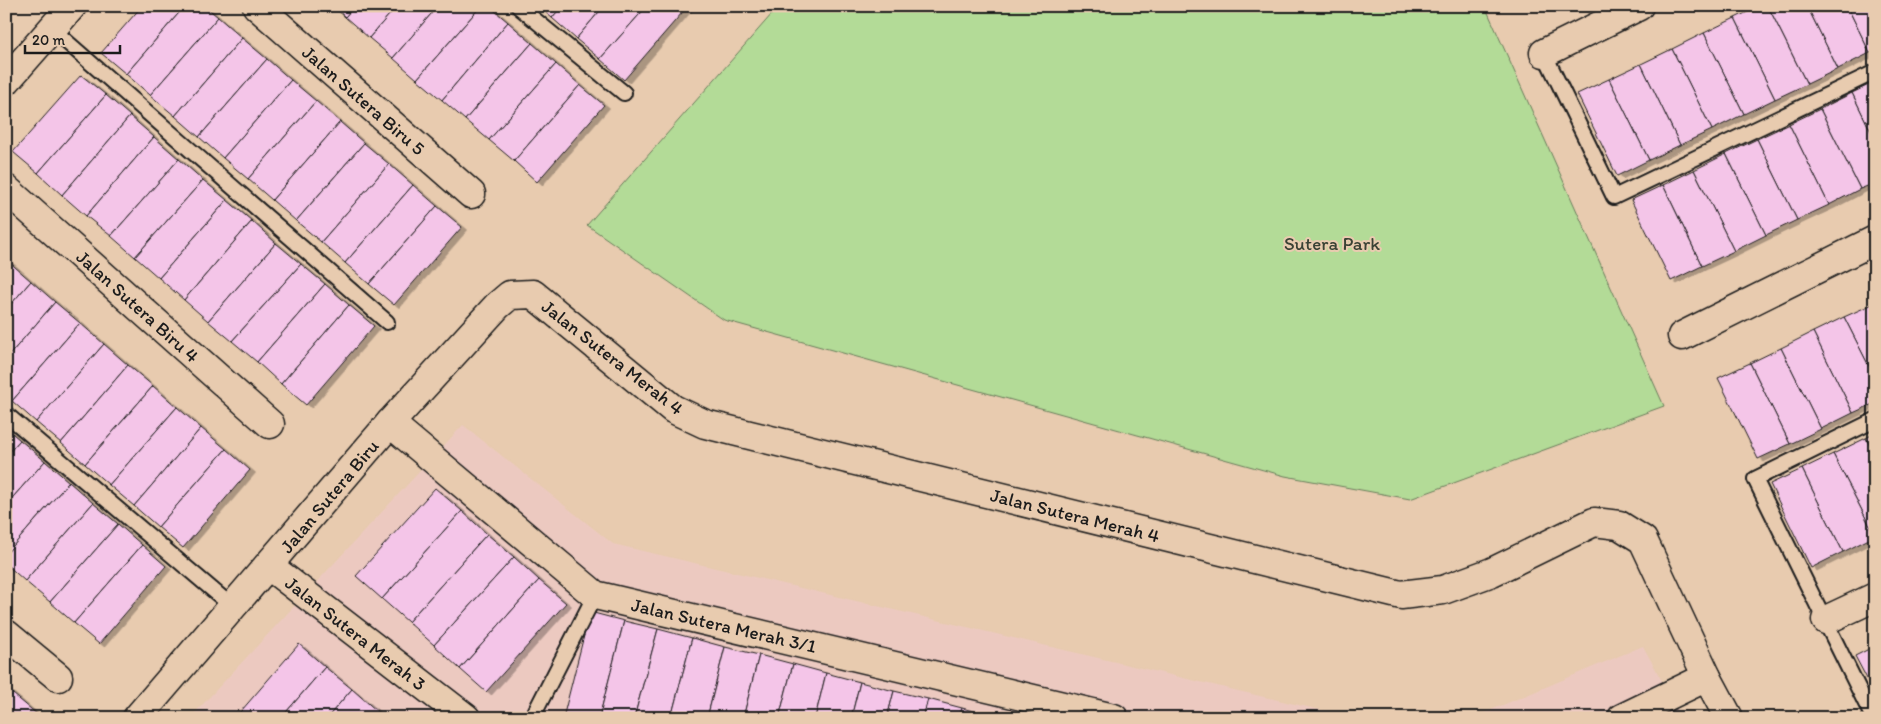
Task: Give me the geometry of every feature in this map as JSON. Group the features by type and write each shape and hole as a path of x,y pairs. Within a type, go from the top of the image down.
{"street":[{"path":"6,82 72,6"},
{"name":"Jalan Sutera Biru 5","path":"256,6 470,194"},
{"path":"1544,53 1639,6"},
{"name":"Jalan Sutera Biru 4","path":"6,189 270,424"},
{"path":"1682,336 1875,240"},
{"name":"Jalan Sutera Biru","path":"152,713 234,608 390,423 497,306 510,295 532,294"},
{"name":"Jalan Sutera Merah 4","path":"532,294 673,409 705,424 1400,595 1443,590 1492,572 1594,522 1619,525 1643,540 1707,677"},
{"name":"Jalan Sutera Merah 3/1","path":"390,423 594,595 1046,709 1114,718"},
{"name":"Jalan Sutera Merah 3","path":"269,566 466,718"},
{"path":"1826,620 1875,597"},
{"path":"6,634 58,677"},
{"path":"1622,718 1707,677 1729,718"}],"lane":[{"path":"518,6 624,93"},
{"path":"52,29 387,322"},
{"path":"1544,53 1614,197 1875,72"},
{"path":"6,414 234,608"},
{"path":"1873,718 1755,479 1875,420"},
{"path":"532,718 594,595"}],"shaded area":[{"path":"463,425 613,544 1354,718 190,718"},
{"path":"1643,646 1682,718 1472,718"}],"green space":[{"name":"Sutera Park","path":"779,6 1485,6 1664,406 1410,499 1285,476 724,320 587,225"}],"building":[{"path":"142,6 185,6 126,74 101,53"},
{"path":"185,6 205,6 218,17 150,95 126,74"},
{"path":"333,6 355,6 345,17"},
{"path":"355,6 397,6 369,38 345,17"},
{"path":"397,6 438,6 393,58 369,38"},
{"path":"438,6 481,6 417,79 393,58"},
{"path":"481,6 489,6 508,22 442,100 417,79"},
{"path":"538,6 562,6 552,18"},
{"path":"562,6 604,6 576,39 552,18"},
{"path":"604,6 647,6 600,59 576,39"},
{"path":"647,6 688,6 624,80 600,59"},
{"path":"1760,6 1768,6 1807,84 1775,99 1735,18"},
{"path":"1768,6 1807,6 1838,69 1807,84"},
{"path":"1807,6 1847,6 1870,53 1838,69"},
{"path":"1847,6 1875,6 1875,51 1870,53"},
{"path":"218,17 242,38 175,116 150,95"},
{"path":"1735,18 1775,99 1744,114 1704,33"},
{"path":"508,22 532,43 465,120 442,100"},
{"path":"1704,33 1744,114 1712,130 1672,49"},
{"path":"242,38 267,59 199,137 175,116"},
{"path":"532,43 556,64 489,140 465,120"},
{"path":"1672,49 1712,130 1680,145 1641,64"},
{"path":"267,59 291,80 223,158 199,137"},
{"path":"556,64 580,85 514,161 489,140"},
{"path":"1641,64 1680,145 1649,160 1609,79"},
{"path":"81,75 106,95 38,173 13,152"},
{"path":"1609,79 1649,160 1617,176 1577,94"},
{"path":"291,80 316,101 248,179 223,158"},
{"path":"1875,82 1875,140 1852,93"},
{"path":"580,85 604,105 537,182 514,161"},
{"path":"1852,93 1875,140 1875,183 1860,189 1820,109"},
{"path":"106,95 130,116 62,195 38,173"},
{"path":"316,101 340,122 272,200 248,179"},
{"path":"1820,109 1860,189 1829,205 1789,124"},
{"path":"130,116 154,137 86,216 62,195"},
{"path":"340,122 364,143 296,221 272,200"},
{"path":"1789,124 1829,205 1797,220 1757,139"},
{"path":"154,137 179,159 111,236 86,216"},
{"path":"1757,139 1797,220 1766,235 1726,154"},
{"path":"364,143 389,164 321,242 296,221"},
{"path":"1726,154 1766,235 1734,251 1694,170"},
{"path":"179,159 203,180 135,257 111,236"},
{"path":"389,164 413,185 345,263 321,242"},
{"path":"1694,170 1734,251 1702,266 1663,185"},
{"path":"203,180 227,200 159,278 135,257"},
{"path":"413,185 437,206 369,284 345,263"},
{"path":"1663,185 1702,266 1671,281 1631,200"},
{"path":"227,200 252,221 184,300 159,278"},
{"path":"437,206 462,227 394,305 369,284"},
{"path":"252,221 276,243 208,321 184,300"},
{"path":"276,243 301,264 232,341 208,321"},
{"path":"6,260 31,281 6,310"},
{"path":"301,264 325,284 257,362 232,341"},
{"path":"31,281 55,302 6,359 6,310"},
{"path":"325,284 349,305 281,384 257,362"},
{"path":"55,302 80,323 12,401 6,396 6,359"},
{"path":"1875,303 1875,378 1844,317"},
{"path":"349,305 374,326 306,405 281,384"},
{"path":"1844,317 1875,378 1875,403 1853,413 1813,332"},
{"path":"80,323 104,344 36,422 12,401"},
{"path":"1813,332 1853,413 1821,429 1781,348"},
{"path":"104,344 128,365 61,443 36,422"},
{"path":"1781,348 1821,429 1790,444 1750,363"},
{"path":"1750,363 1790,444 1758,459 1718,378"},
{"path":"128,365 153,386 85,464 61,443"},
{"path":"153,386 177,407 109,485 85,464"},
{"path":"177,407 201,428 134,506 109,485"},
{"path":"6,428 20,440 6,456"},
{"path":"201,428 226,449 158,527 134,506"},
{"path":"1875,433 1875,457 1866,438"},
{"path":"1866,438 1875,457 1875,536 1833,454"},
{"path":"20,440 45,461 6,505 6,456"},
{"path":"226,449 250,470 183,548 158,527"},
{"path":"1833,454 1875,536 1843,552 1802,469"},
{"path":"45,461 69,482 6,554 6,505"},
{"path":"1802,469 1843,552 1811,568 1770,484"},
{"path":"69,482 93,503 25,581 6,564 6,554"},
{"path":"435,488 462,511 382,599 356,576"},
{"path":"93,503 118,524 50,602 25,581"},
{"path":"462,511 487,534 408,622 382,599"},
{"path":"118,524 142,545 74,623 50,602"},
{"path":"487,534 514,557 434,645 408,622"},
{"path":"142,545 166,566 99,644 74,623"},
{"path":"514,557 539,580 460,669 434,645"},
{"path":"539,580 566,603 486,692 460,669"},
{"path":"590,612 624,621 599,718 563,718"},
{"path":"624,621 658,629 634,718 599,718"},
{"path":"658,629 692,638 671,718 634,718"},
{"path":"692,638 725,647 707,718 671,718"},
{"path":"299,644 325,667 281,718 235,718"},
{"path":"1875,646 1875,694 1855,656"},
{"path":"725,647 759,655 743,718 707,718"},
{"path":"759,655 793,664 779,718 743,718"},
{"path":"793,664 826,673 815,718 779,718"},
{"path":"325,667 352,689 327,718 281,718"},
{"path":"826,673 860,682 851,718 815,718"},
{"path":"860,682 894,691 887,718 851,718"},
{"path":"6,688 13,694 6,702"},
{"path":"352,689 378,712 373,718 327,718"},
{"path":"894,691 928,699 923,718 887,718"},
{"path":"13,694 38,715 35,718 6,718 6,702"},
{"path":"928,699 962,708 959,718 923,718"},
{"path":"962,708 995,717 995,718 959,718"}]}
